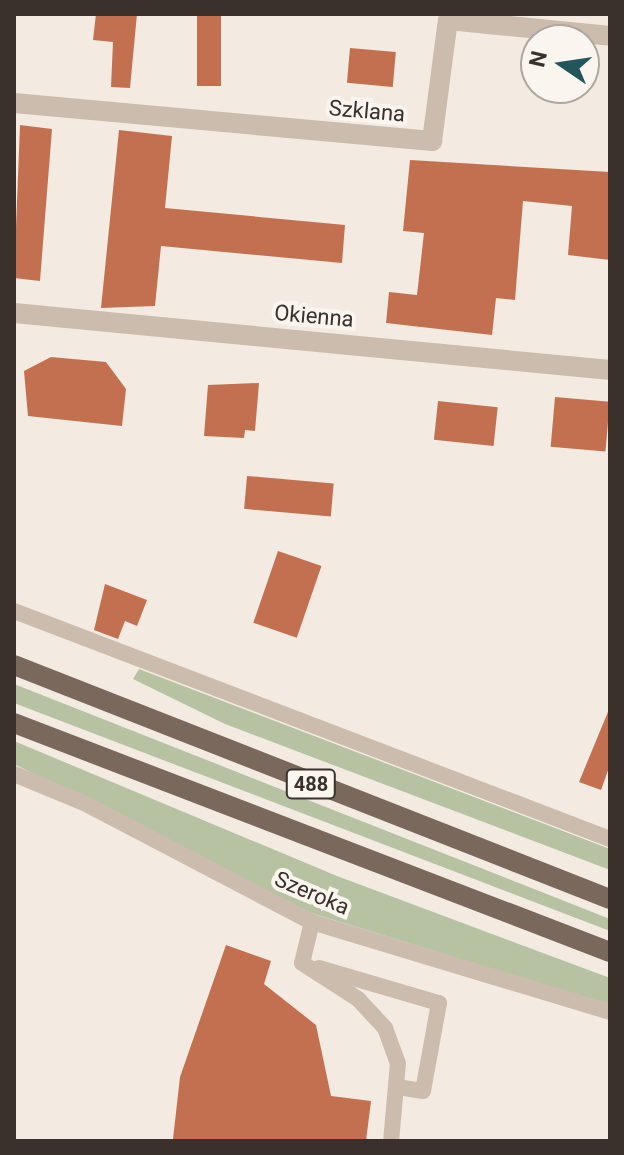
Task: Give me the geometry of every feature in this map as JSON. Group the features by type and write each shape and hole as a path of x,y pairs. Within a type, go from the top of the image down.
{"main road":[{"name":"488","path":"14,665 610,899"},
{"name":"488","path":"14,723 610,952"}],"street":[{"name":"Szklana","path":"14,103 432,141 448,20 610,36"},
{"name":"Okienna","path":"14,313 610,370"}],"lane":[{"path":"14,611 610,839"},
{"name":"Szeroka","path":"14,774 312,922 610,1012"},
{"path":"302,963 312,922"},
{"path":"302,963 358,999 385,1028 398,1087 391,1141"},
{"path":"302,963 439,1003 423,1091 398,1087"}],"green space":[{"path":"139,669 610,849 610,870 225,724 133,679"},
{"path":"14,684 610,919 610,931 14,703"},
{"path":"14,741 337,876 610,978 610,1005 311,913 14,764"}],"building":[{"path":"96,14 137,14 130,88 111,87 113,42 93,40"},
{"path":"197,14 221,14 221,86 197,86"},
{"path":"350,48 396,52 393,87 347,83"},
{"path":"20,125 52,129 40,281 14,278"},
{"path":"119,130 172,136 165,208 345,225 342,263 161,246 155,306 101,308"},
{"path":"410,160 610,172 610,260 568,255 572,206 523,201 515,300 496,298 492,335 386,323 389,292 417,295 424,233 403,231"},
{"path":"51,357 106,362 126,389 122,426 28,416 24,371"},
{"path":"259,383 255,431 245,430 244,438 204,436 208,385"},
{"path":"555,397 610,402 605,452 551,447"},
{"path":"438,401 498,407 494,446 434,440"},
{"path":"247,476 334,484 331,516 244,509"},
{"path":"278,551 321,566 297,638 253,623"},
{"path":"105,584 147,600 137,626 125,621 118,639 94,630"},
{"path":"610,707 610,765 601,790 579,782"},
{"path":"226,945 271,961 264,984 316,1025 331,1096 371,1101 366,1141 173,1139 180,1077"}]}
